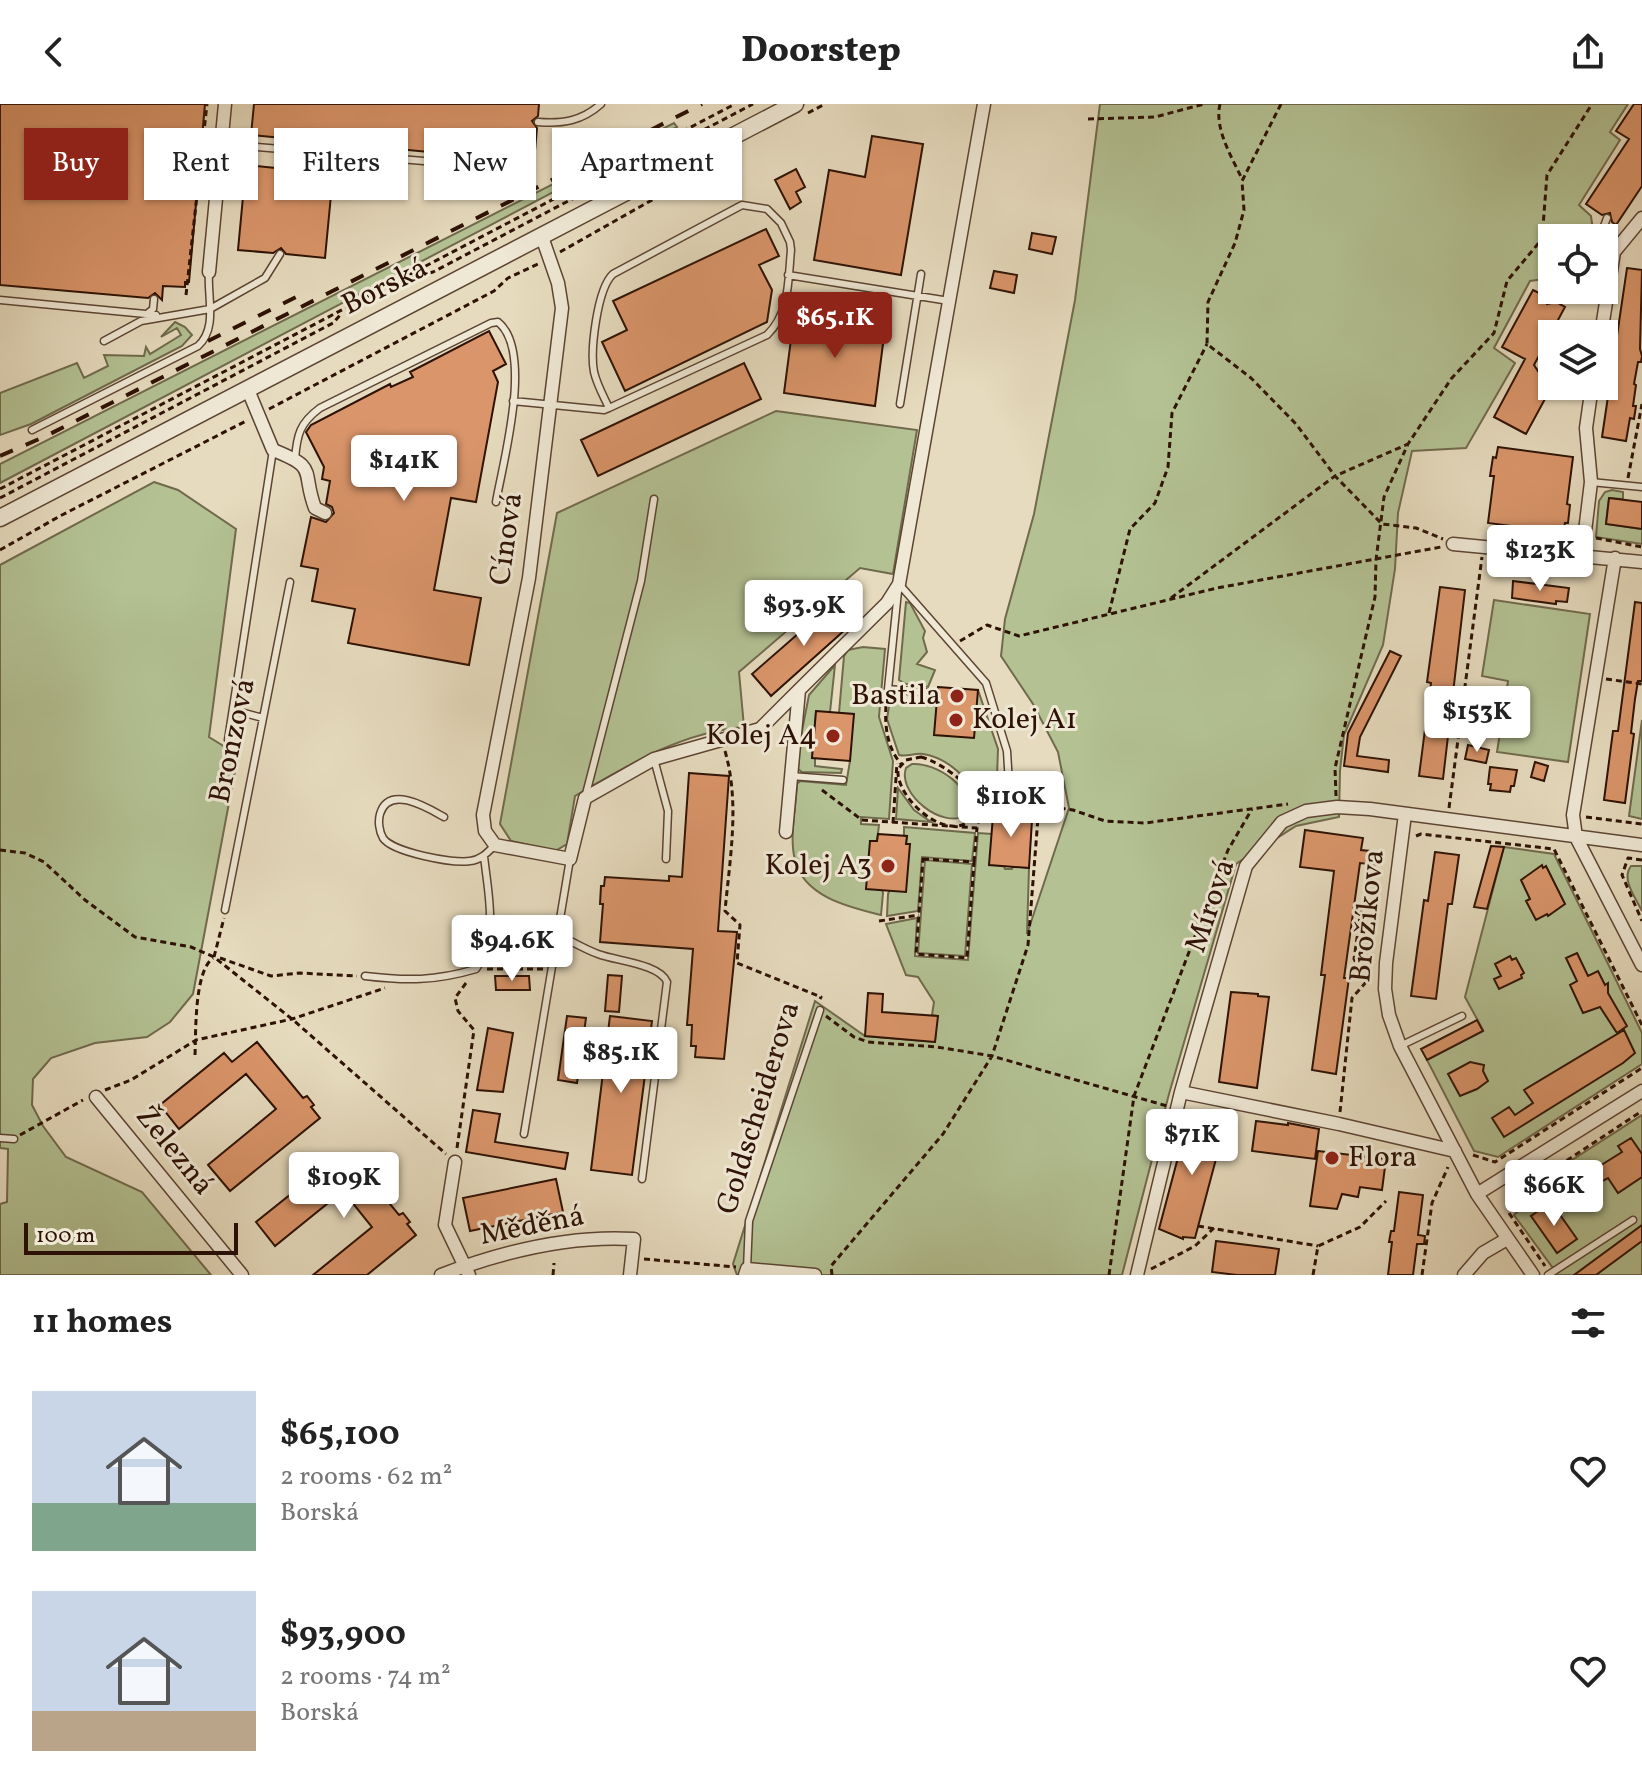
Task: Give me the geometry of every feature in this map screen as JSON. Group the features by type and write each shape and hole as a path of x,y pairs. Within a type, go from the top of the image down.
{"street":[{"path":"223,128 225,104"},
{"path":"495,845 570,859 585,798 654,759 760,729 887,603 899,584 984,104"},
{"name":"Borská","path":"0,518 542,237 797,111"},
{"path":"209,272 216,200"},
{"path":"1618,247 1642,218"},
{"name":"Cínová","path":"495,845 485,831 483,815 529,578 552,405 562,296 542,237"},
{"path":"248,390 273,450 305,466 315,508 325,513"},
{"path":"1582,556 1591,482 1586,428 1590,400"},
{"path":"1453,544 1642,562"},
{"path":"1615,558 1573,815 1576,837 1642,965"},
{"path":"786,832 799,690"},
{"name":"Mírová","path":"1140,1275 1181,1092 1246,866 1282,822 1306,811 1337,807 1642,845"},
{"name":"Brožíkova","path":"1405,814 1385,989 1389,1015 1400,1046 1477,1194 1533,1275"},
{"path":"1477,1194 1642,1091"},
{"path":"1181,1092 1339,1124 1457,1157"},
{"name":"Železná","path":"96,1097 242,1275"},
{"path":"455,1162 445,1225 467,1270"},
{"name":"Měděná","path":"441,1275 563,1243 614,1238 634,1239 632,1258"},
{"path":"1464,1275 1483,1253 1507,1239"},
{"path":"630,1275 632,1258"},
{"path":"746,1272 815,1275"}],"lane":[{"path":"538,122 579,119 601,104"},
{"path":"258,147 424,161"},
{"path":"513,401 604,410 609,408 767,335 777,325 784,310 790,242 781,223 767,209 742,205 613,274 606,281 601,293 593,362 595,376 609,408"},
{"path":"1605,224 1607,218"},
{"path":"104,341 141,321 210,309 265,278 280,254"},
{"path":"32,430 198,346 206,338 210,309 209,272"},
{"path":"900,404 921,274"},
{"path":"788,275 949,301"},
{"path":"144,314 153,309 154,299"},
{"path":"0,300 163,315"},
{"path":"295,459 299,430 306,419 320,408 498,322 505,327 515,361 513,401 496,502"},
{"path":"228,740 273,450"},
{"path":"1591,482 1642,487"},
{"path":"585,798 641,581 654,499"},
{"name":"Bronzová","path":"225,910 290,582"},
{"path":"899,584 986,683 1007,751 1010,801"},
{"path":"899,584 888,689 932,693"},
{"path":"233,710 263,718"},
{"path":"654,759 668,811 666,859"},
{"path":"791,776 843,780"},
{"path":"444,817 411,801 396,800 387,803 380,813 379,827 384,840 400,851 460,861 472,861 484,856 495,845"},
{"path":"365,976 407,981 442,979 476,969 485,957 490,938 484,856"},
{"path":"524,1134 570,859"},
{"path":"557,934 599,955 656,970 665,976 667,982 642,1179"},
{"name":"Goldscheiderova","path":"746,1272 749,1221 820,1010"},
{"path":"1400,1046 1462,1016"},
{"path":"0,1138 14,1139"},
{"path":"1550,1274 1633,1220"}],"path":[{"path":"186,295 207,104"},
{"path":"0,489 735,104"},
{"path":"402,280 433,272 753,104"},
{"path":"797,111 825,104"},
{"path":"1088,119 1155,117 1204,104"},
{"path":"1109,614 1130,529 1155,503 1168,467 1172,413 1207,344 1208,302 1235,243 1244,210 1242,181 1222,134 1218,114 1220,104"},
{"path":"1242,181 1281,104"},
{"path":"1543,224 1547,175 1592,104"},
{"path":"0,550 494,291 508,278 652,200"},
{"path":"1337,807 1335,768 1375,597 1384,497 1408,444 1451,379 1494,333 1507,281 1538,244"},
{"path":"0,498 333,323 344,310"},
{"path":"1207,344 1251,378 1296,424 1335,476 1382,524 1416,528 1453,544"},
{"path":"1627,485 1642,404"},
{"path":"1169,600 1335,476 1408,444"},
{"path":"1585,537 1642,547"},
{"path":"954,645 987,625 1019,636 1217,588 1453,544"},
{"path":"1448,819 1480,572"},
{"path":"1595,678 1642,684"},
{"path":"888,689 884,718 899,762 898,779 908,799 929,817 953,825 970,820 975,805"},
{"name":"Goldscheiderova","path":"722,739 733,777 734,797 725,911 740,925 737,963 821,997 820,1010"},
{"path":"899,762 917,757 943,765 965,784 975,805 996,810 997,800 1010,801 1073,810 1105,821 1145,823 1290,803 1306,811"},
{"path":"893,823 899,762"},
{"path":"809,777 831,798 862,820 977,828"},
{"path":"832,1275 831,1266 943,1134 992,1056 1028,945 1039,805"},
{"path":"974,862 923,859 916,954 967,958 981,808"},
{"path":"1109,1275 1134,1096 1228,850 1252,809"},
{"path":"1573,815 1642,824"},
{"path":"1411,843 1421,834 1554,849 1642,1025"},
{"path":"0,850 25,853 44,862 85,900 135,937 191,947 271,976 300,973 365,976"},
{"path":"1642,860 1628,858 1622,875 1642,921"},
{"path":"1339,1124 1352,998 1367,981 1354,959 1362,903 1376,905"},
{"path":"195,1055 203,976 206,963 214,957 225,910"},
{"path":"879,921 919,915"},
{"path":"214,957 292,1019 455,1162"},
{"path":"455,1162 474,1030 458,1011 455,998 476,969 552,969"},
{"path":"14,1139 94,1094 131,1080 196,1040 292,1019 407,981"},
{"path":"820,1010 839,1027 868,1042 937,1047 992,1056 1178,1109"},
{"path":"1422,1275 1432,1203 1448,1167 1457,1157 1473,1156 1495,1162 1642,1068"},
{"path":"1518,1203 1557,1167 1642,1111"},
{"path":"1198,1226 1318,1246 1360,1227 1386,1201"},
{"path":"1509,1213 1550,1274"},
{"path":"1140,1275 1195,1246 1214,1228"},
{"path":"1313,1275 1318,1246"},
{"path":"632,1258 746,1272"},
{"path":"553,1275 554,1263"}],"green space":[{"path":"1100,104 1628,104 1610,132 1620,140 1579,205 1591,216 1592,224 1538,224 1538,280 1530,281 1494,348 1515,363 1466,448 1412,451 1398,513 1395,569 1383,645 1344,735 1339,817 1296,826 1236,864 1169,1094 1122,1275 737,1275 733,1264 815,1001 865,1036 935,1042 937,1016 932,1015 934,1002 918,977 906,975 886,924 917,918 915,956 968,960 978,833 992,834 1005,869 1012,869 1013,866 1029,868 1027,934 1069,808 1058,752 1033,704 1001,656 1005,619 1034,514 1075,300"},
{"path":"552,185 552,193 0,483 0,464 522,200 536,200 536,193"},
{"path":"175,322 192,335 182,346 31,424 0,435 0,393 77,363 84,378 108,366 104,355 144,356 146,347 150,354 181,335 177,328 161,337"},
{"path":"776,411 917,430 893,574 860,568 739,672 744,727 721,730 677,743 635,762 575,796 567,844 555,851 511,841 500,824 557,513"},
{"path":"154,482 178,490 236,529 209,737 238,755 193,994 170,1022 147,1037 95,1043 51,1058 33,1079 32,1105 66,1157 142,1192 211,1275 0,1275 0,1204 7,1202 8,1149 0,1148 0,565"},
{"path":"1605,492 1623,492 1623,499 1609,498 1606,524 1642,529 1642,544 1596,537 1599,501"},
{"path":"1494,600 1590,614 1568,762 1497,752 1508,681 1482,676"},
{"path":"906,602 910,603 925,631 923,638 927,652 917,664 935,670 928,687 899,680"},
{"path":"863,647 885,649 879,717 893,761 889,819 861,817 861,824 879,825 877,841 870,841 883,893 881,915 842,904 818,892 800,873 793,842 797,784 800,781 846,785 850,761 839,713 844,656 848,650"},
{"path":"835,665 830,712 816,712 812,758 815,758 815,766 842,769 841,773 802,772 798,769 800,741 809,695"},
{"path":"978,690 998,749 997,777 991,778 989,804 978,803 964,778 941,760 923,754 899,755 887,719 890,700 937,706"},
{"path":"1642,720 1642,819 1629,816"},
{"path":"912,764 932,767 960,786 968,805 966,815 946,818 924,807 908,788 905,778 906,768"},
{"path":"898,788 914,810 931,822 896,819"},
{"path":"904,827 975,833 972,861 922,857 918,911 887,916 888,894 909,844 906,844"},
{"path":"1504,847 1554,854 1642,1033 1642,1064 1498,1157 1474,1151 1427,1060 1483,1030 1465,997"},
{"path":"925,860 972,864 965,956 918,953"},
{"path":"1631,866 1642,866 1642,911 1628,882"},
{"path":"1642,1115 1642,1275 1558,1275 1514,1215 1558,1169"}],"building":[{"path":"0,104 205,104 203,128 144,128 144,200 196,200 189,282 185,282 185,287 163,286 162,300 155,293 148,298 0,285"},
{"path":"254,104 539,104 538,116 532,121 537,128 536,139 536,128 424,128 424,152 408,150 408,128 274,128 274,137 258,136 258,128 252,128"},
{"path":"1634,104 1642,104 1642,186 1615,224 1610,213 1602,215 1586,204 1629,139 1616,131"},
{"path":"872,136 923,144 901,275 814,260 829,170 865,177"},
{"path":"258,166 274,168 274,200 331,200 325,258 286,254 281,248 273,253 238,250 243,200 258,200"},
{"path":"796,169 805,187 796,192 801,202 790,209 775,180"},
{"path":"766,229 779,256 759,265 772,290 767,322 625,391 602,342 627,330 613,301"},
{"path":"1032,233 1056,237 1052,254 1029,249"},
{"path":"1627,268 1642,270 1642,356 1634,384 1634,419 1630,418 1626,441 1602,437 1607,400 1618,400 1618,329"},
{"path":"994,271 1017,275 1014,293 990,288"},
{"path":"1533,290 1538,292 1538,304 1565,307 1558,320 1538,320 1538,358 1534,365 1538,371 1538,400 1544,400 1526,434 1494,417 1525,359 1502,347"},
{"path":"821,309 860,314 858,332 884,336 875,406 784,393 793,324 818,327"},
{"path":"489,331 506,364 493,371 498,382 476,502 451,498 434,590 481,598 469,665 348,643 355,609 312,601 318,569 301,566 311,517 326,522 334,513 332,507 326,504 330,481 322,479 324,467 306,432 311,425 390,384 391,387 413,377 410,372"},
{"path":"744,363 761,399 598,476 581,440"},
{"path":"1498,447 1573,457 1567,504 1570,505 1568,523 1565,523 1563,533 1488,523 1494,476 1490,476"},
{"path":"1609,498 1642,502 1642,529 1606,524"},
{"path":"1513,581 1569,588 1567,602 1556,601 1556,604 1512,598"},
{"path":"1440,587 1465,590 1443,779 1419,776 1431,683 1427,682"},
{"path":"838,599 856,620 771,696 752,674"},
{"path":"1635,602 1642,603 1642,681 1638,681 1635,699 1625,803 1604,800 1613,731 1618,731"},
{"path":"1390,651 1401,656 1360,737 1357,756 1389,760 1388,772 1344,766 1348,733"},
{"name":"Kolej A1","path":"938,687 978,690 974,738 934,735"},
{"name":"Kolej A4","path":"816,711 854,714 850,761 812,758"},
{"path":"1468,745 1489,750 1486,763 1465,759"},
{"path":"1535,762 1548,766 1544,781 1531,777"},
{"path":"1490,767 1517,770 1510,792 1490,790"},
{"path":"689,773 729,776 718,931 737,932 724,1059 695,1057 696,1046 691,1046 692,1025 687,1025 693,949 600,942 601,886 604,886 605,877 669,881 669,876 682,877"},
{"path":"1001,809 1030,812 1029,868 989,865 993,816 1000,817"},
{"path":"1305,830 1363,838 1361,850 1380,852 1378,865 1360,863 1344,978 1349,978 1336,1074 1312,1070 1325,975 1321,975 1334,871 1300,867"},
{"name":"Kolej A3","path":"878,834 907,836 906,844 910,844 906,892 866,889 870,841 877,841"},
{"path":"1491,846 1504,847 1487,909 1474,907"},
{"path":"1435,852 1459,855 1452,904 1448,904 1436,999 1411,996 1424,900 1428,901"},
{"path":"1542,865 1543,868 1546,866 1565,904 1536,920 1526,901 1530,899 1521,880"},
{"path":"1577,953 1588,976 1598,971 1605,985 1608,983 1608,993 1627,1026 1617,1033 1600,1007 1583,1013 1570,985 1577,981 1566,958"},
{"path":"1510,956 1512,960 1516,958 1524,973 1522,978 1499,989 1494,979 1501,976 1495,964"},
{"path":"608,975 622,976 619,1012 605,1011"},
{"path":"495,976 529,976 530,990 496,990"},
{"path":"1231,992 1269,997 1257,1088 1219,1082"},
{"path":"868,993 883,994 882,1012 938,1016 935,1042 865,1036"},
{"path":"567,1016 586,1018 577,1083 558,1080"},
{"path":"610,1016 652,1021 632,1175 591,1170"},
{"path":"1477,1020 1483,1031 1427,1060 1421,1049"},
{"path":"488,1028 513,1033 503,1092 477,1090"},
{"path":"1624,1030 1635,1053 1504,1137 1492,1118 1509,1107 1515,1115 1533,1103 1524,1090"},
{"path":"257,1042 303,1098 307,1096 320,1118 230,1191 208,1165 276,1109 246,1074 179,1129 160,1105 224,1053 232,1062"},
{"path":"1470,1062 1484,1065 1483,1071 1488,1081 1460,1096 1448,1074"},
{"path":"473,1110 500,1114 495,1142 568,1153 565,1169 466,1152"},
{"path":"1189,1116 1201,1116 1225,1125 1195,1238 1183,1239 1159,1229"},
{"path":"1256,1121 1319,1129 1315,1159 1252,1151"},
{"path":"1631,1138 1642,1154 1642,1177 1618,1193 1608,1178 1584,1191 1572,1172 1595,1161 1598,1167 1622,1152 1618,1146"},
{"path":"1318,1151 1386,1159 1382,1190 1360,1187 1358,1197 1342,1194 1337,1209 1310,1206"},
{"path":"353,1159 399,1215 403,1213 416,1235 367,1275 313,1275 372,1227 343,1191 275,1246 256,1222 321,1170 328,1179"},
{"path":"556,1179 563,1212 470,1231 463,1198"},
{"path":"1399,1192 1423,1195 1418,1235 1425,1236 1424,1244 1417,1244 1413,1275 1388,1275 1392,1242 1389,1242 1391,1231 1394,1231"},
{"path":"1551,1202 1577,1239 1557,1253 1531,1216"},
{"path":"1642,1225 1642,1241 1596,1275 1574,1275"},
{"path":"1216,1241 1279,1249 1275,1275 1212,1272"}],"railway":[{"path":"0,456 46,436 702,104"},
{"path":"208,341 308,291"}],"place":[{"name":"Bastila","path":"957,696"},
{"name":"Kolej A1","path":"956,720"},
{"name":"Kolej A4","path":"833,736"},
{"name":"Kolej A3","path":"888,866"},
{"name":"Flora","path":"1332,1158"}]}
